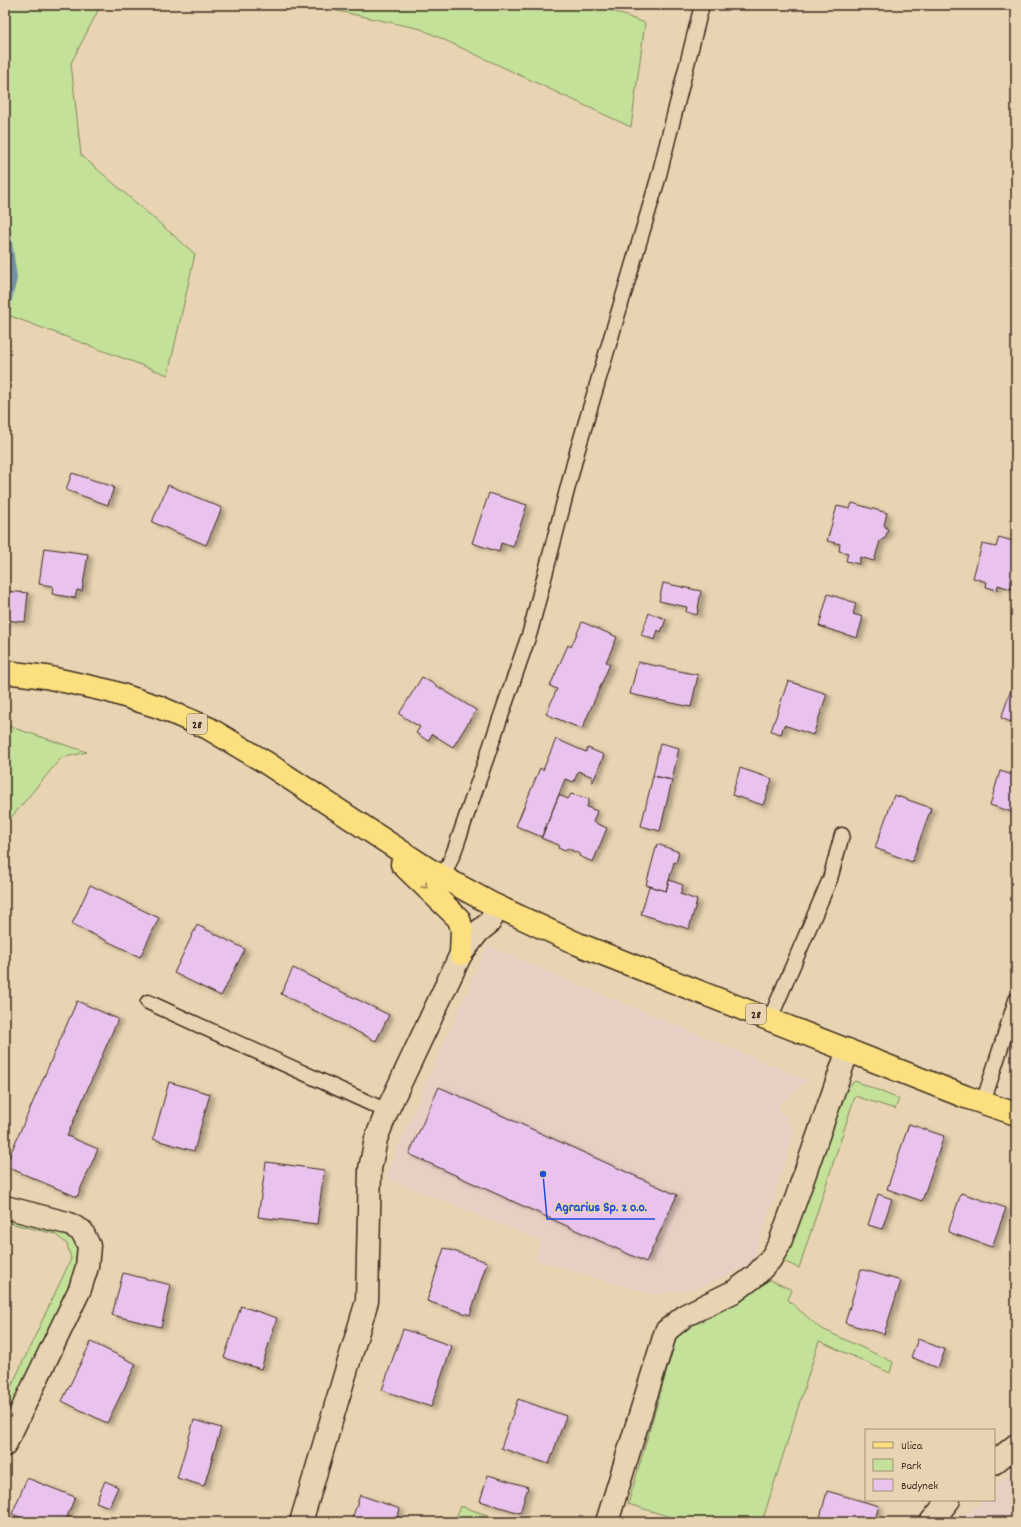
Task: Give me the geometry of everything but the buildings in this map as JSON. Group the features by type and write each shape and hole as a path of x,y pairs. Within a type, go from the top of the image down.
{"main road":[{"name":"28","path":"5,672 46,677 109,691 159,708 208,728 265,762 366,831 443,878 498,907 578,944 984,1103 1016,1114"},
{"path":"366,831 459,919 462,930 461,954"}],"street":[{"path":"301,1522 367,1301 370,1169 376,1139 387,1110 461,954 478,932 489,923 498,907"},
{"path":"607,1522 666,1331 686,1315 735,1291 755,1276 770,1260 779,1245 848,1050"},
{"path":"5,1207 67,1223 82,1231 89,1246 87,1267 80,1289 5,1445"},
{"path":"995,1462 1016,1445"},
{"path":"931,1522 948,1501"}],"lane":[{"path":"443,878 455,849 530,632 577,452 658,179 702,5"},
{"path":"770,1019 830,879 842,835"},
{"path":"984,1103 1016,1000"},
{"path":"148,1002 387,1110"}],"shaded area":[{"path":"487,946 808,1080 777,1106 795,1131 752,1264 697,1288 654,1295 535,1260 541,1241 385,1177"},
{"path":"1016,1466 1016,1522 959,1522 981,1501 995,1501 995,1487"}],"green space":[{"path":"5,5 101,5 71,63 81,155 195,254 168,375 5,314"},
{"path":"310,5 596,5 645,23 631,127 421,29"},
{"path":"5,725 87,752 61,758 5,825"},
{"path":"855,1081 899,1099 895,1109 855,1096 799,1268 783,1261 843,1091"},
{"path":"5,1214 67,1230 81,1248 76,1271 5,1422 5,1400 71,1259 67,1244 55,1234 5,1222"},
{"path":"770,1280 792,1290 788,1300 820,1328 893,1362 890,1373 819,1341 762,1522 687,1522 628,1504 676,1339 682,1331 690,1325"},
{"path":"460,1506 508,1522 455,1522"}],"waterway":[{"path":"5,221 13,278 5,311"}],"place":[{"name":"Agrarius Sp. z o.o.","path":"543,1174"}]}
